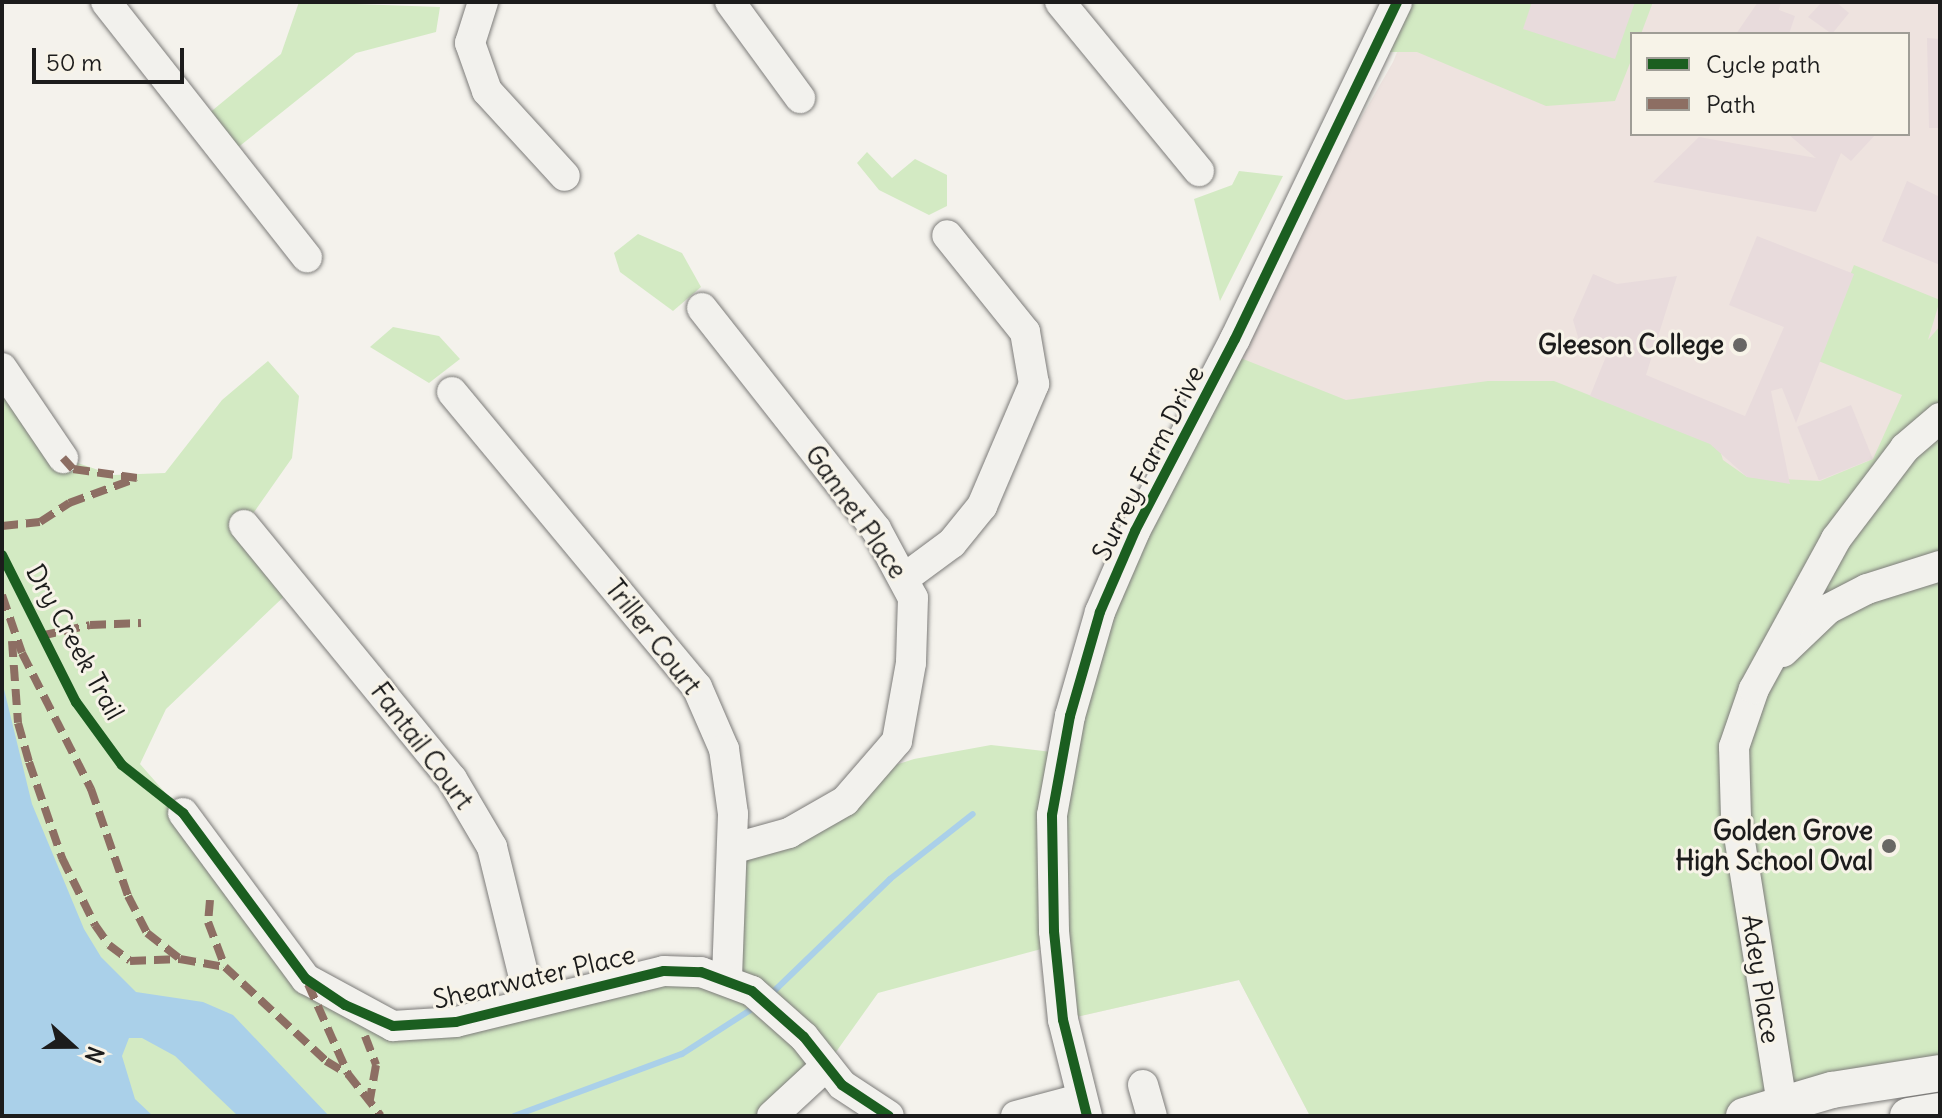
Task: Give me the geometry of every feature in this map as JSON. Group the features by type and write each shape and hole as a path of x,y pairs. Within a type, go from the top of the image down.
{"main road":[{"path":"1744,1116 1784,1110 1832,1090 1940,1073"},
{"path":"1908,1116 1940,1111"}],"street":[{"path":"106,2 307,257"},
{"path":"483,2 470,43 487,91 565,176"},
{"path":"730,2 800,98"},
{"path":"1060,2 1199,171"},
{"name":"Surrey Farm Drive","path":"1083,1108 1063,1020 1054,916 1052,815 1070,716 1100,612 1135,531 1235,339 1397,2"},
{"path":"906,577 952,543 982,506 1034,384 1025,332 947,235"},
{"name":"Gannet Place","path":"702,308 876,529 906,577 913,598 911,663 897,741 845,801 789,833 735,848"},
{"path":"2,368 63,458"},
{"name":"Triller Court","path":"452,392 697,687 724,749 751,993"},
{"name":"Adey Place","path":"1784,1110 1732,771 1743,713 1826,557 1905,448 1940,418"},
{"name":"Fantail Court","path":"244,525 452,779 492,847 530,1002"},
{"path":"1826,557 1824,572 1834,590 1867,589"},
{"path":"1764,669 1828,609 1867,589 1940,566"},
{"name":"Shearwater Place","path":"183,813 306,979 345,1005 393,1026 456,1022 664,971 751,993"},
{"path":"751,993 842,1085 889,1116"},
{"path":"772,1116 826,1066"},
{"path":"1143,1085 1152,1116"},
{"path":"1016,1116 1083,1108"}],"shaded area":[{"path":"1417,2 1940,2 1940,1079 1310,1116 1239,980 1063,1020 1235,339 1393,62"}],"green space":[{"path":"299,2 440,7 436,32 356,53 236,149 208,114 281,54"},
{"path":"1396,2 1653,2 1642,32 1630,32 1630,63 1615,101 1546,106 1417,52 1374,52"},
{"path":"867,152 892,178 915,159 947,175 947,206 929,215 879,190 857,163"},
{"path":"1239,171 1283,176 1220,301 1194,199 1232,185"},
{"path":"638,234 682,253 701,287 673,311 620,272 614,253"},
{"path":"1854,265 1940,300 1928,340 1940,326 1940,1074 1747,1116 1310,1116 1239,980 1063,1020 1054,931 1070,716 1228,353 1346,400 1488,381 1554,381 1719,447 1723,460 1747,477 1820,481 1873,459 1902,395 1816,360"},
{"path":"393,327 439,336 460,359 429,383 370,347"},
{"path":"268,361 299,396 292,458 245,525 295,586 166,709 140,764 183,813 306,979 393,1026 530,1002 726,978 735,848 868,774 914,759 991,745 1052,752 1045,948 878,993 826,1066 772,1116 2,1116 2,363 63,458 113,475 165,473 222,400"}],"water":[{"path":"2,681 32,804 84,929 101,957 136,992 203,1002 233,1015 329,1116 238,1116 175,1056 142,1038 129,1038 122,1056 135,1099 153,1116 2,1116"}],"building":[{"path":"1532,2 1635,2 1615,59 1523,29"},
{"path":"1758,2 1781,2 1779,10 1795,16 1790,32 1737,32"},
{"path":"1822,2 1836,2 1849,13 1834,32 1808,17"},
{"path":"1927,38 1940,39 1940,128 1929,128"},
{"path":"1790,136 1874,136 1851,161 1841,153 1816,212 1653,182 1699,137 1816,158"},
{"path":"1907,181 1940,197 1940,265 1882,241"},
{"path":"1757,236 1854,274 1796,423 1782,388 1771,391 1790,484 1747,477 1710,444 1590,396 1613,339 1582,351 1573,320 1593,274 1617,284 1677,276 1646,375 1745,416 1784,327 1729,305"},
{"path":"1851,405 1873,459 1819,481 1797,427"}],"waterway":[{"path":"770,995 890,879 973,814"},
{"path":"514,1116 682,1054 755,1007"}],"marked path":[{"path":"2,526 40,522 69,503 137,478 73,469 63,458"},
{"path":"2,595 22,653 91,789 128,896 147,933 180,959 225,967"},
{"path":"40,636 90,625 141,623"},
{"path":"12,641 18,723 29,762 62,858 95,925 109,945 130,961 180,959"},
{"path":"210,900 208,922 225,967 326,1061 349,1075"},
{"path":"308,984 348,1074 381,1116"},
{"path":"365,1036 376,1065 370,1100"}],"cycle path":[{"path":"1087,1116 1063,1020 1054,931 1052,815 1070,716 1100,612 1135,531 1235,339 1397,2"},
{"name":"Dry Creek Trail","path":"2,555 76,702 122,765 183,813 306,979 345,1005 393,1026 456,1022 664,971 701,972 752,991 804,1037 842,1085 889,1116"}],"place":[{"name":"Gleeson College","path":"1740,345"},
{"name":"Golden Grove High School Oval","path":"1889,846"}]}
